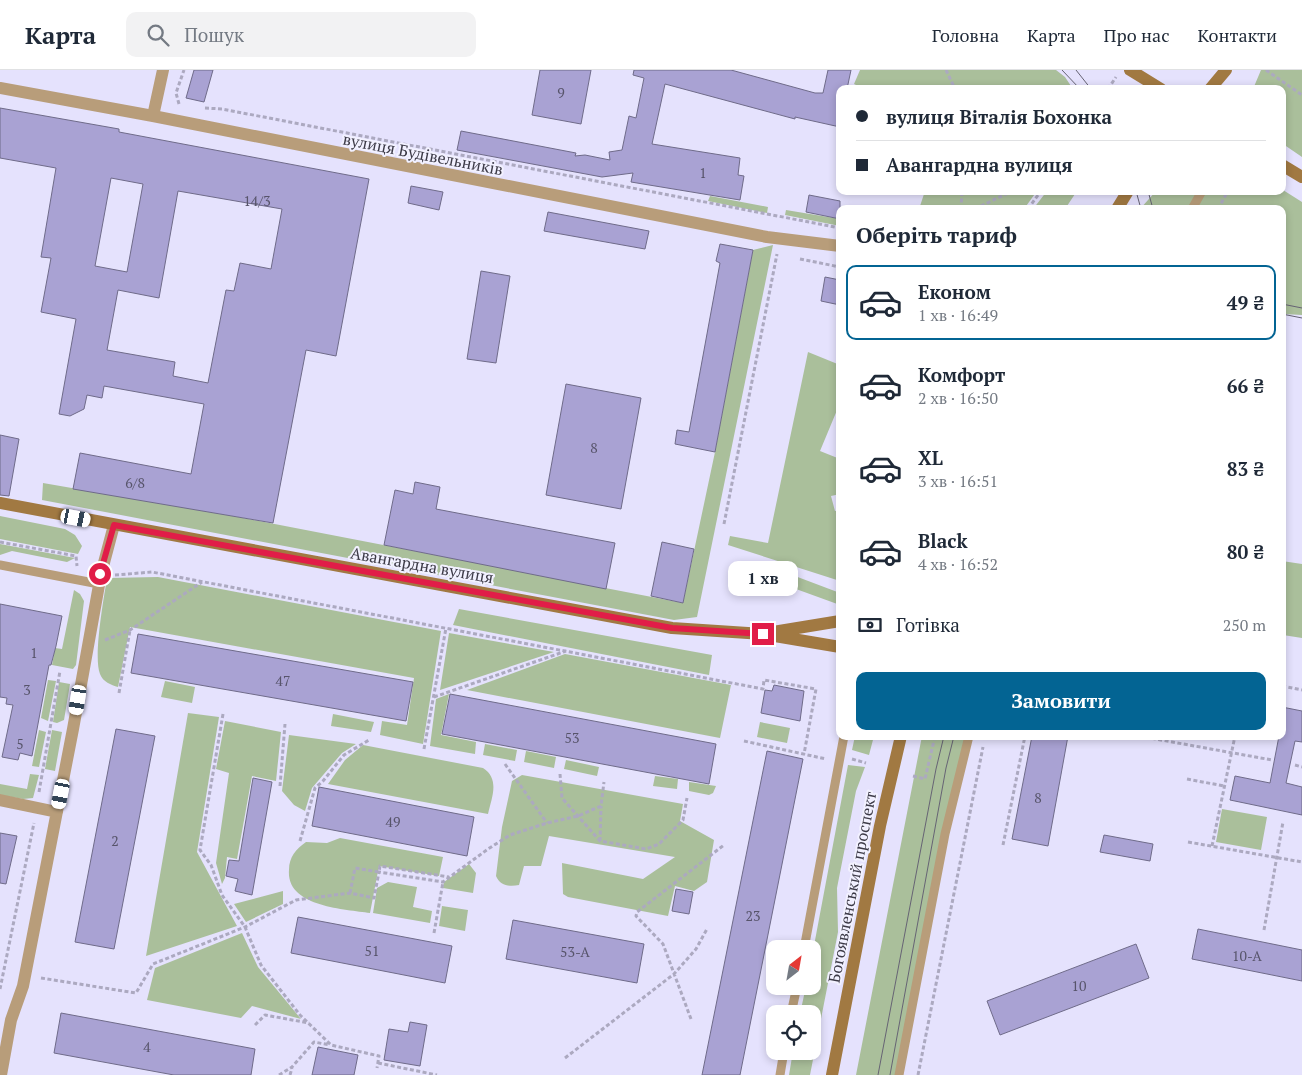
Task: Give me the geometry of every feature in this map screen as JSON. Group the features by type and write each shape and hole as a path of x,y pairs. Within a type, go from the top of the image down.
{"street":[{"path":"153,116 163,70"},
{"path":"1130,70 1154,85"},
{"path":"1213,85 1226,70"},
{"name":"вулиця Будівельників","path":"0,88 153,116 758,235 836,245"},
{"path":"1286,167 1302,177"},
{"name":"Авангардна вулиця","path":"0,503 672,628 763,634 836,646"},
{"path":"1,1075 6,1019 25,976 100,579 114,525"},
{"path":"763,634 836,622"},
{"name":"Богоявленський проспект","path":"832,1075 880,826 900,740"},
{"path":"0,800 57,812"}],"lane":[{"path":"0,565 100,579"},
{"path":"806,940 843,740"},
{"path":"899,1075 945,834 968,740"},
{"path":"780,1075 782,1060"}],"path":[{"path":"180,105 176,93 184,70"},
{"path":"946,70 953,85"},
{"path":"1111,85 1120,70"},
{"path":"1266,70 1302,95"},
{"path":"222,109 836,227"},
{"path":"983,205 1004,195"},
{"path":"724,524 776,254 785,256"},
{"path":"794,258 836,267"},
{"path":"0,542 76,556 78,569 100,579 108,575 152,572 763,689 764,680 816,689 804,754"},
{"path":"88,647 130,630 202,582"},
{"path":"424,749 446,628"},
{"path":"119,693 130,630"},
{"path":"434,697 566,651"},
{"path":"0,989 37,808 60,672"},
{"path":"1286,687 1302,690"},
{"path":"222,714 200,850 211,865 222,894 245,927 261,965 300,1014 331,1045"},
{"path":"280,786 285,724"},
{"path":"300,841 315,788 344,755 369,740"},
{"path":"913,776 925,779 934,740"},
{"path":"1003,845 1023,740"},
{"path":"1161,740 1272,760"},
{"path":"1212,846 1233,740"},
{"path":"744,741 828,759 841,757 866,763"},
{"path":"918,1075 983,746"},
{"path":"505,764 546,823"},
{"path":"1295,765 1302,767"},
{"path":"560,774 562,798 600,841 646,849 658,844 682,820 686,798"},
{"path":"1187,779 1224,786"},
{"path":"600,841 604,782"},
{"path":"350,893 355,868 442,882 510,836 546,823 578,816 601,806"},
{"path":"1264,930 1283,822"},
{"path":"1188,842 1302,862"},
{"path":"691,1019 663,944 636,916 637,912 724,844"},
{"path":"25,976 136,993 153,964 245,927 296,900 350,893 374,898 380,866 449,877"},
{"path":"434,933 442,882"},
{"path":"565,1058 674,974 696,949 707,929"},
{"path":"255,1025 265,1015 310,1023"},
{"path":"279,1075 292,1067 314,1042 379,1056 377,1068"},
{"path":"378,1063 437,1075"},
{"path":"290,1075 292,1067"}],"green space":[{"path":"860,70 1056,70 1065,77 1070,85 856,85 854,84"},
{"path":"1261,70 1302,70 1302,157 1286,146 1286,85 1255,85"},
{"path":"1286,192 1302,202 1302,315 1286,314 1286,205 1144,205 1152,195 1286,195"},
{"path":"924,195 1034,195 1027,205 920,205"},
{"path":"1044,195 1074,195 1068,205 1036,205"},
{"path":"710,196 768,207 767,213 708,201"},
{"path":"786,210 836,218 836,225 785,215"},
{"path":"773,245 697,617 674,620 42,500 43,483 233,516 683,603 715,452 753,250"},
{"path":"808,352 836,363 836,413 820,451 836,457 836,495 831,496 836,511 836,580 728,545 730,536 768,543"},
{"path":"0,516 65,529 75,535 82,546 78,554 0,539"},
{"path":"0,544 75,558 67,562 12,551 0,555"},
{"path":"1286,562 1302,564 1302,638 1286,635"},
{"path":"787,573 836,591 836,604 785,585"},
{"path":"158,577 441,631 423,744 380,735 382,721 407,725 414,678 130,627 118,687 108,683 100,674 98,666 100,627 107,578"},
{"path":"74,590 80,594 84,601 76,665 73,669 52,665 55,648 62,649"},
{"path":"459,609 712,655 709,675 453,625"},
{"path":"449,633 554,652 440,690"},
{"path":"565,654 731,685 720,738 467,690"},
{"path":"48,680 56,681 48,721 41,718"},
{"path":"165,681 195,687 192,703 161,697"},
{"path":"59,682 70,684 64,720 57,723 53,722"},
{"path":"449,694 441,735 476,742 475,754 430,746 436,699"},
{"path":"188,713 219,717 197,852 237,926 146,956"},
{"path":"333,714 374,722 371,732 331,726"},
{"path":"225,721 281,732 276,781 252,776 237,859 227,857 225,878 222,884 216,863 229,773 216,769"},
{"path":"760,722 790,728 787,743 757,737"},
{"path":"39,730 46,732 39,767 32,766"},
{"path":"52,730 62,732 55,771 45,769"},
{"path":"289,735 356,744 342,753 312,788 305,811 294,805 282,791"},
{"path":"854,740 873,740 869,755 852,750"},
{"path":"921,740 965,740 899,1075 856,1075"},
{"path":"485,744 517,750 515,761 483,755"},
{"path":"363,745 483,768 492,777 493,783 493,795 488,814 328,784 345,760"},
{"path":"526,751 556,757 554,768 524,762"},
{"path":"566,760 599,767 597,776 564,769"},
{"path":"848,765 865,767 856,791 837,888 838,932 821,1019 821,1005 802,1005 804,995 821,995 821,940 815,940"},
{"path":"30,774 39,775 33,798 23,799 0,795 0,784 27,789"},
{"path":"522,775 683,804 680,821 714,840 707,882 694,891 675,886 668,916 568,897 563,894 562,863 643,879 675,857 549,836 541,866 524,866 519,885 509,886 503,884 496,876 502,827 512,781"},
{"path":"655,776 678,779 677,789 653,786"},
{"path":"689,782 716,786 713,793 709,795 689,791"},
{"path":"1222,809 1267,817 1261,850 1216,842"},
{"path":"340,838 443,857 439,876 379,866 370,913 319,904 307,899 297,892 291,882 289,865 292,857 306,842 327,843"},
{"path":"469,864 476,873 473,893 443,888 444,882"},
{"path":"388,882 417,887 413,907 432,911 430,923 373,913 377,888"},
{"path":"283,891 283,904 246,922 234,904"},
{"path":"442,906 468,910 465,931 439,926"},
{"path":"242,933 258,967 301,1019 252,1006 241,1018 147,1000 155,968"},
{"path":"792,1060 813,1060 810,1075 789,1075"}],"building":[{"path":"194,70 213,70 204,102 186,98"},
{"path":"540,70 591,70 581,124 532,115"},
{"path":"634,70 731,70 815,93 823,93 828,70 851,70 848,85 836,85 836,126 795,117 795,119 665,84 652,144 740,158 738,175 744,176 740,200 631,182 633,173 602,177 457,150 461,131 576,153 575,156 585,155 610,160 609,152 622,150 629,116 636,118 644,78 633,75"},
{"path":"0,108 119,129 119,132 369,179 336,356 306,350 273,523 73,489 80,453 191,474 204,404 104,386 102,398 87,395 84,409 70,416 59,414 76,319 41,312 51,258 41,257 56,168 0,158","holes":["111,178 143,184 127,272 95,266","178,191 282,209 271,269 240,263 234,291 226,290 208,383 173,376 175,362 107,350 118,290 159,298"]},
{"path":"411,186 443,192 439,210 408,203"},
{"path":"809,195 840,201 840,205 836,205 836,218 806,212"},
{"path":"548,212 649,231 645,249 544,231"},
{"path":"720,244 753,250 715,452 675,444 677,430 689,432 720,263 716,261"},
{"path":"481,271 510,276 496,363 467,359"},
{"path":"825,277 836,279 836,304 821,301"},
{"path":"566,384 641,398 621,509 546,495"},
{"path":"0,435 19,439 9,496 0,495"},
{"path":"415,482 440,487 436,509 615,543 606,589 384,545 395,490 413,494"},
{"path":"662,542 694,549 683,603 651,596"},
{"path":"0,604 62,616 51,665 49,665 32,756 20,753 18,760 2,757 13,705 6,704 7,698 0,697"},
{"path":"138,634 413,682 406,721 131,673"},
{"path":"774,685 804,691 800,721 761,713 765,690 772,691"},
{"path":"450,694 716,744 709,784 442,734"},
{"path":"1286,708 1302,711 1302,742 1295,741 1286,783 1302,787 1302,815 1230,800 1235,776 1270,783 1278,740 1286,740"},
{"path":"116,729 155,736 114,949 75,942"},
{"path":"1031,740 1067,740 1048,846 1012,839"},
{"path":"767,751 803,759 740,1075 702,1075"},
{"path":"253,778 272,782 252,895 235,891 238,879 226,876 229,860 239,861"},
{"path":"319,787 474,817 467,856 312,826"},
{"path":"0,833 17,836 6,884 0,883"},
{"path":"1104,835 1153,844 1150,861 1100,852"},
{"path":"676,889 693,892 689,914 672,911"},
{"path":"298,917 452,946 445,983 291,953"},
{"path":"513,920 644,944 637,983 506,959"},
{"path":"1198,929 1302,950 1302,981 1192,959"},
{"path":"1136,944 1149,978 1000,1035 987,1001"},
{"path":"61,1013 255,1049 251,1075 174,1075 54,1053"},
{"path":"410,1022 427,1025 420,1066 384,1060 389,1029 408,1032"},
{"path":"318,1047 358,1055 354,1075 312,1075"}],"tram line":[{"path":"1062,70 1076,85"},
{"path":"1076,70 1088,85"},
{"path":"1137,195 1140,205"},
{"path":"1149,195 1152,205"},
{"path":"1286,305 1302,308"},
{"path":"1286,315 1302,318"},
{"path":"878,1075 943,740"},
{"path":"890,1075 946,768 953,740"}],"route":[{"path":"100,574 114,525 672,628 763,634"}]}
